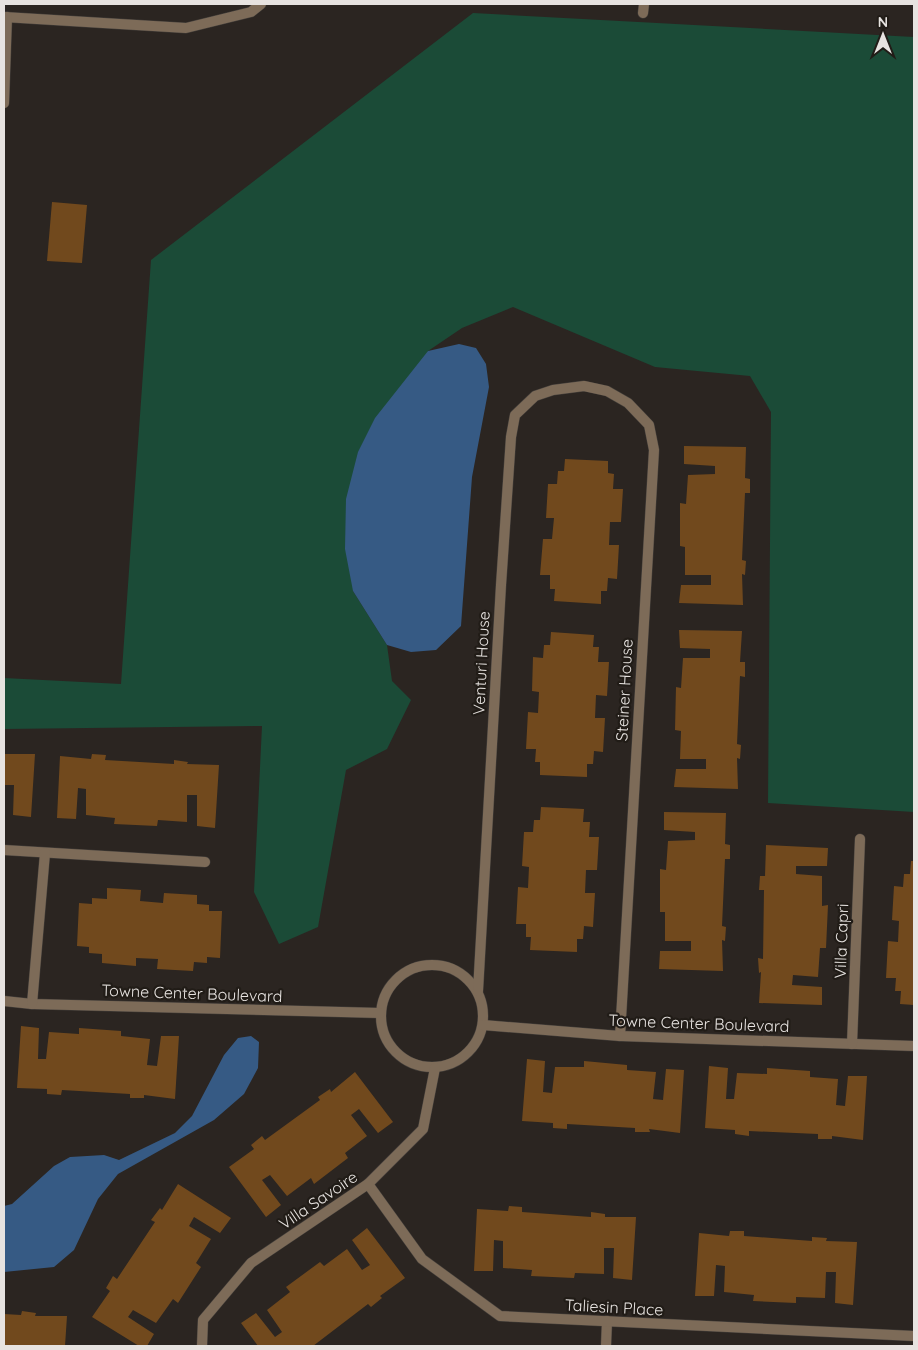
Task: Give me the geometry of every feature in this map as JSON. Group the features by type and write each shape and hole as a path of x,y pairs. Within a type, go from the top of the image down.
{"street":[{"path":"4,103 5,17 186,28 251,12 260,4"},
{"name":"Venturi House","path":"478,991 511,437 515,415 535,396 553,390 584,386"},
{"name":"Steiner House","path":"584,386 607,391 628,403 649,426 654,450 620,1036"},
{"name":"Villa Capri","path":"852,1044 860,840"},
{"path":"4,850 205,862"},
{"path":"32,1004 45,852"},
{"path":"430,964 449,967 466,976 478,991 483,1007 483,1025 474,1046 457,1061 435,1068 407,1061 387,1041 380,1013 385,995 396,979 412,968 430,964"},
{"name":"Towne Center Boulevard","path":"4,1001 32,1004 380,1013"},
{"name":"Towne Center Boulevard","path":"483,1025 620,1036 914,1046"},
{"name":"Villa Savoire","path":"202,1346 203,1320 251,1263 368,1184 423,1129 435,1068"},
{"name":"Taliesin Place","path":"368,1184 422,1259 500,1316 914,1336"},
{"path":"606,1346 607,1321"}],"green space":[{"path":"473,13 914,37 914,812 768,803 771,412 750,376 655,367 513,307 462,328 428,351 353,591 387,645 392,681 411,700 387,749 346,770 318,927 279,944 254,892 262,726 4,729 4,678 121,684 151,260"}],"water":[{"path":"459,344 476,348 486,364 489,387 472,477 461,626 436,650 411,652 387,645 353,591 345,549 346,499 358,452 375,418 428,351"},
{"path":"251,1036 259,1042 258,1068 244,1094 214,1120 118,1174 98,1199 74,1250 54,1267 4,1272 4,1206 12,1204 54,1166 70,1157 104,1155 119,1160 175,1133 192,1116 224,1055 238,1038"}],"building":[{"path":"52,202 87,205 82,263 47,261"},
{"path":"684,446 746,447 745,478 750,479 750,493 745,493 742,560 746,561 745,575 742,574 743,605 679,603 681,585 711,585 711,575 685,575 685,547 680,546 680,503 686,504 688,475 715,474 715,466 684,464"},
{"path":"565,459 608,461 608,473 614,474 613,489 623,489 621,522 610,522 609,545 619,545 617,579 608,578 607,591 601,591 601,604 554,601 555,589 550,589 550,575 540,575 543,539 552,539 554,518 546,518 548,484 557,484 558,471 564,471"},
{"path":"679,630 742,631 740,662 745,662 745,677 740,676 737,744 741,745 740,759 737,758 738,789 674,787 676,769 706,769 706,759 680,759 681,731 675,730 676,687 681,688 683,658 710,658 710,649 680,648"},
{"path":"551,632 594,635 593,647 599,647 598,662 609,662 607,696 596,695 595,718 605,718 603,752 594,751 593,764 587,764 587,777 540,775 540,762 535,762 536,749 526,749 528,712 538,713 539,692 532,691 533,657 543,658 544,645 550,645"},
{"path":"4,754 35,754 31,817 13,815 14,785 4,785"},
{"path":"92,754 106,755 105,760 174,764 174,760 188,762 187,764 219,765 215,828 197,826 197,795 187,795 187,822 158,820 157,826 114,824 115,818 86,815 86,789 78,788 76,819 57,818 60,756 91,759"},
{"path":"541,807 584,809 583,822 590,822 589,837 599,837 597,870 586,870 585,893 595,893 593,927 584,926 583,939 577,939 577,952 530,950 531,937 526,937 526,924 516,924 518,887 528,888 529,867 522,866 524,832 533,832 534,820 540,820"},
{"path":"664,812 726,813 725,844 730,845 730,859 725,859 722,926 726,927 725,941 722,940 723,971 659,969 660,951 691,951 691,941 665,941 665,912 660,912 660,869 666,870 668,841 695,840 695,832 664,830"},
{"path":"766,845 828,848 827,866 796,866 796,874 822,876 822,906 828,905 826,948 820,948 818,977 793,975 792,985 822,987 822,1005 759,1003 761,972 759,973 758,958 763,959 764,890 759,890 760,876 765,876"},
{"path":"911,861 914,861 914,1005 900,1004 901,991 895,991 896,978 886,978 888,941 898,942 899,921 892,920 894,886 903,887 904,874 910,874"},
{"path":"107,888 141,890 140,901 163,903 164,893 197,895 197,904 209,905 209,911 222,911 220,958 207,957 207,963 194,962 193,971 157,969 158,959 136,958 136,966 102,963 102,954 89,953 89,947 77,946 79,903 92,904 92,898 107,899"},
{"path":"21,1026 39,1028 38,1059 46,1059 49,1032 79,1034 79,1028 121,1031 121,1036 150,1039 147,1065 157,1066 161,1036 179,1036 175,1099 144,1095 144,1098 130,1098 130,1094 62,1090 61,1095 47,1094 47,1089 17,1088"},
{"path":"527,1059 545,1061 543,1092 552,1093 555,1067 584,1067 584,1061 627,1065 627,1070 656,1072 653,1099 663,1100 666,1069 684,1070 680,1133 649,1129 650,1132 635,1132 635,1128 567,1124 567,1129 553,1128 553,1123 522,1121"},
{"path":"709,1066 728,1068 726,1099 734,1099 737,1073 767,1074 767,1068 810,1071 810,1077 838,1079 836,1105 845,1106 848,1076 867,1076 863,1140 832,1136 832,1139 818,1139 818,1134 749,1131 749,1136 735,1134 735,1130 705,1128"},
{"path":"355,1072 393,1122 378,1133 359,1109 351,1115 367,1136 345,1153 348,1158 314,1184 311,1178 287,1196 270,1175 262,1180 281,1205 266,1217 229,1167 254,1149 251,1145 262,1136 265,1140 320,1100 318,1097 330,1089 331,1092"},
{"path":"178,1184 231,1218 220,1233 194,1217 189,1226 211,1239 196,1263 201,1267 178,1303 173,1299 156,1323 133,1310 128,1317 154,1334 147,1346 139,1346 92,1317 110,1291 106,1288 113,1276 117,1279 155,1222 151,1220 160,1208 162,1210"},
{"path":"509,1206 522,1207 522,1212 591,1217 591,1212 605,1214 605,1217 636,1217 632,1280 613,1278 614,1248 604,1248 604,1274 575,1273 574,1278 531,1276 532,1270 503,1268 503,1241 494,1240 493,1271 474,1271 477,1209 508,1211"},
{"path":"367,1228 405,1278 380,1296 382,1298 371,1307 368,1304 313,1346 258,1346 241,1323 256,1313 275,1337 282,1332 267,1310 290,1292 286,1287 320,1262 324,1266 347,1249 362,1270 370,1265 352,1240"},
{"path":"730,1231 744,1231 744,1236 812,1241 812,1237 827,1238 826,1241 857,1242 853,1305 835,1303 836,1272 826,1272 825,1298 796,1297 796,1303 753,1301 754,1295 724,1292 725,1266 716,1265 714,1296 695,1296 699,1233 729,1236"},
{"path":"22,1311 36,1313 35,1316 67,1316 65,1346 4,1346 4,1314 21,1315"}]}
